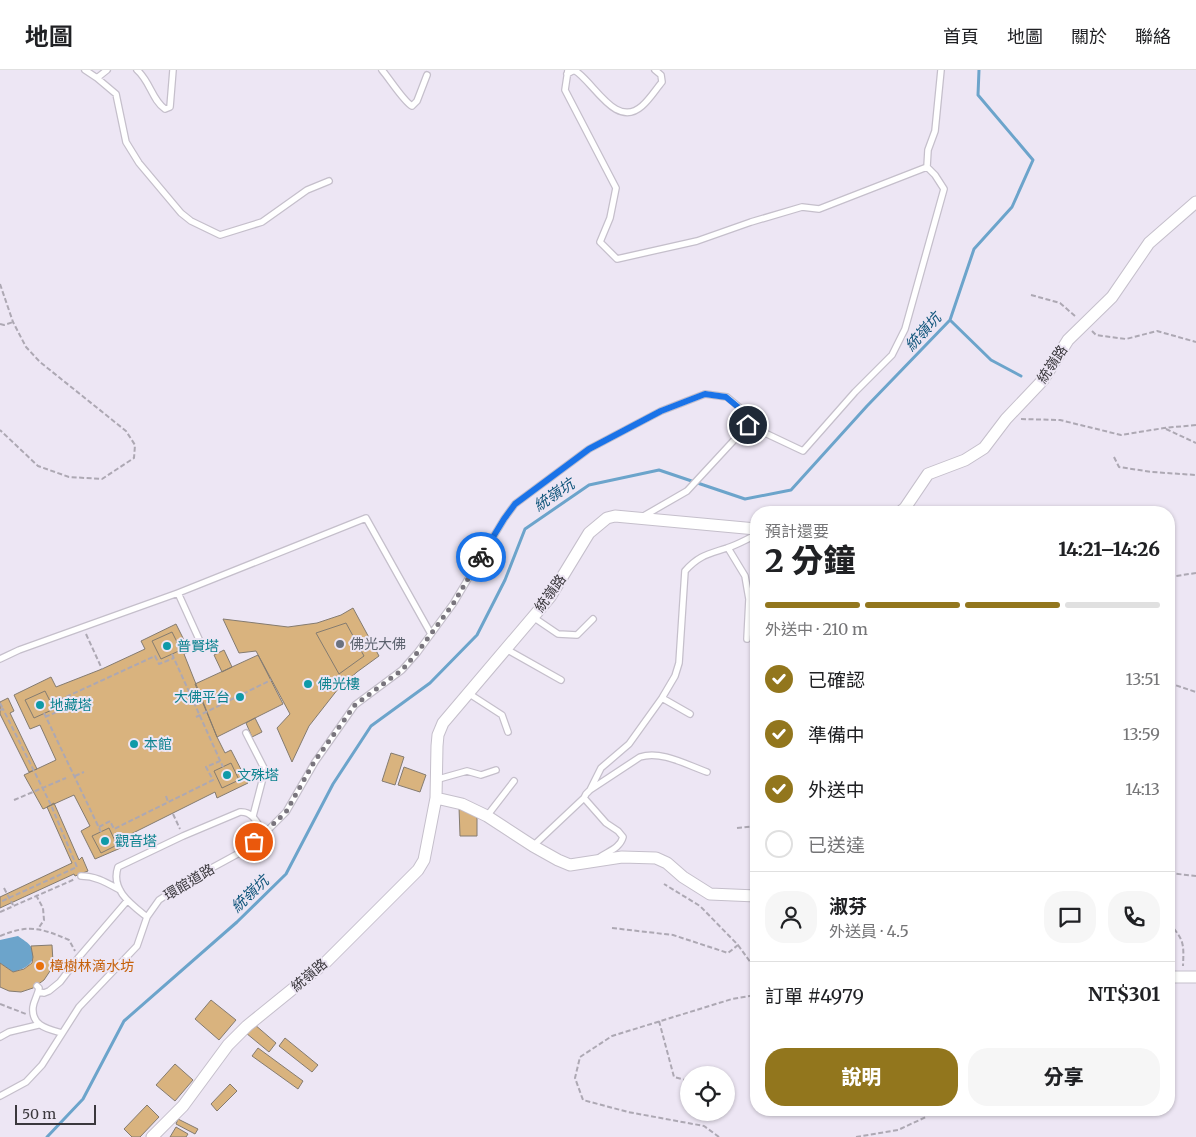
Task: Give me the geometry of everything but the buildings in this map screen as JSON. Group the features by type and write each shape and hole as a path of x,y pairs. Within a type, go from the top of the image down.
{"street":[{"name":"統嶺路","path":"910,506 928,474 965,460 984,448 1006,419 1043,380 1068,340 1112,297 1149,243 1196,202"},
{"name":"統嶺路","path":"152,1137 183,1106 228,1046 247,1026 326,962 418,870 424,860 436,798 435,780 438,735 443,723 550,597 582,543 596,526 607,518 615,516 750,528"},
{"path":"436,798 462,804 487,816 533,846 570,865 622,857 656,858 667,863 683,877 710,894 750,896"},
{"path":"1175,977 1196,977"}],"lane":[{"path":"85,70 116,94 126,142 139,163 191,222 220,235 262,222 307,190 329,181"},
{"path":"96,78 107,70"},
{"path":"137,70 148,82 158,104 165,109 170,107 172,70"},
{"path":"382,70 406,102 412,106 418,101 427,75"},
{"path":"656,70 661,75 662,82 641,107 630,111 619,111 606,103 582,75 574,70 568,72 565,90 616,188 610,218 600,242 617,259 697,241 802,207 819,209 927,167"},
{"path":"640,518 687,491 748,425 802,452 855,392 892,355 905,329 944,189 927,167 928,150 935,131 941,70"},
{"name":"環館道路","path":"0,1096 26,1082 42,1064 79,1007 135,949 147,917 159,900 186,882 243,851 264,834 286,812 314,762 355,705 402,670 431,634 453,604 515,504 589,449 661,411 705,394 726,397 746,417 748,425"},
{"path":"0,659 19,650 178,594 366,518 431,634"},
{"path":"590,790 601,768 629,744 662,698 675,676 678,663 685,571 703,555 728,548 750,538"},
{"path":"728,548 745,576 749,599 747,639"},
{"path":"178,594 203,648"},
{"path":"533,616 558,634 577,635 593,619"},
{"path":"506,649 561,680"},
{"path":"0,654 19,650"},
{"path":"468,693 502,715 508,732"},
{"path":"662,698 690,714"},
{"path":"246,733 265,770 253,816"},
{"path":"533,846 584,798 590,790 640,757 659,755 707,772"},
{"path":"435,780 467,771 481,775 496,770"},
{"path":"487,816 514,781"},
{"path":"584,798 606,824 618,831 623,837 622,843 616,848 588,863"},
{"path":"147,917 127,901 120,890 117,877 118,868 183,836 240,812 247,812 253,816 264,834"},
{"path":"81,876 90,876 120,890"},
{"path":"38,1024 33,1014 33,1007 38,989 44,993 60,982 127,901"},
{"path":"0,1037 9,1032 38,1024 62,1033"}],"path":[{"path":"0,284 13,322 26,347 126,431 135,445 134,458 102,479 69,477 38,466 0,430"},
{"path":"1031,295 1060,303 1096,335 1126,339 1157,331 1196,342"},
{"path":"0,324 4,325 13,322"},
{"path":"1006,419 1060,420 1121,435 1196,425"},
{"path":"1164,428 1196,443"},
{"path":"1114,456 1119,467 1152,472 1196,475"},
{"path":"1175,576 1196,572"},
{"path":"83,627 102,669"},
{"path":"172,654 223,767"},
{"path":"45,717 60,711 56,702 155,656 159,664 174,658"},
{"path":"196,717 271,680"},
{"path":"1175,685 1196,692"},
{"path":"0,703 1,709 42,788 77,867 0,902"},
{"path":"44,714 102,832"},
{"path":"99,827 110,821 114,829 212,780 206,767 220,761"},
{"path":"75,776 84,772"},
{"path":"14,800 66,778"},
{"path":"166,796 168,802"},
{"path":"173,814 183,836"},
{"path":"737,828 750,827"},
{"path":"1175,874 1196,876"},
{"path":"0,912 81,876"},
{"path":"664,884 700,906 738,945 750,962"},
{"path":"4,888 13,905"},
{"path":"36,895 43,908 44,920 38,929"},
{"path":"612,928 673,935 728,953 738,945"},
{"path":"0,936 22,929 38,929 69,940 79,957"},
{"path":"1175,930 1181,936 1184,949 1182,977"},
{"path":"719,1137 704,1126 628,1112 583,1100 575,1078 580,1057 612,1036 732,999 750,996"},
{"path":"0,1004 26,1014 33,1014"},
{"path":"658,1021 674,1077 680,1078"},
{"path":"856,1137 898,1130 926,1118 926,1116"}],"water":[{"path":"18,936 30,946 33,957 26,967 13,972 0,963 0,940"}],"waterway":[{"name":"統嶺坑","path":"47,1137 83,1099 124,1021 237,922 286,874 333,784 371,726 430,683 477,635 505,580 525,529 589,485 659,470 745,499 791,490 867,406 950,320 974,249 1012,207 1033,160 978,95 979,70"},
{"path":"950,320 991,360 1021,376"}],"way so far":[{"path":"254,842 286,812 314,762 355,705 402,670 417,653 453,604 481,557"}],"place":[{"name":"佛光大佛","path":"340,644"},
{"name":"普賢塔","path":"167,646"},
{"name":"佛光樓","path":"308,684"},
{"name":"大佛平台","path":"240,697"},
{"name":"地藏塔","path":"40,705"},
{"name":"本館","path":"134,744"},
{"name":"文殊塔","path":"227,775"},
{"name":"觀音塔","path":"105,841"},
{"name":"樟樹林滴水坊","path":"40,966"}],"route":[{"path":"481,557 515,504 589,449 661,411 705,394 726,397 746,417 748,425"}]}
